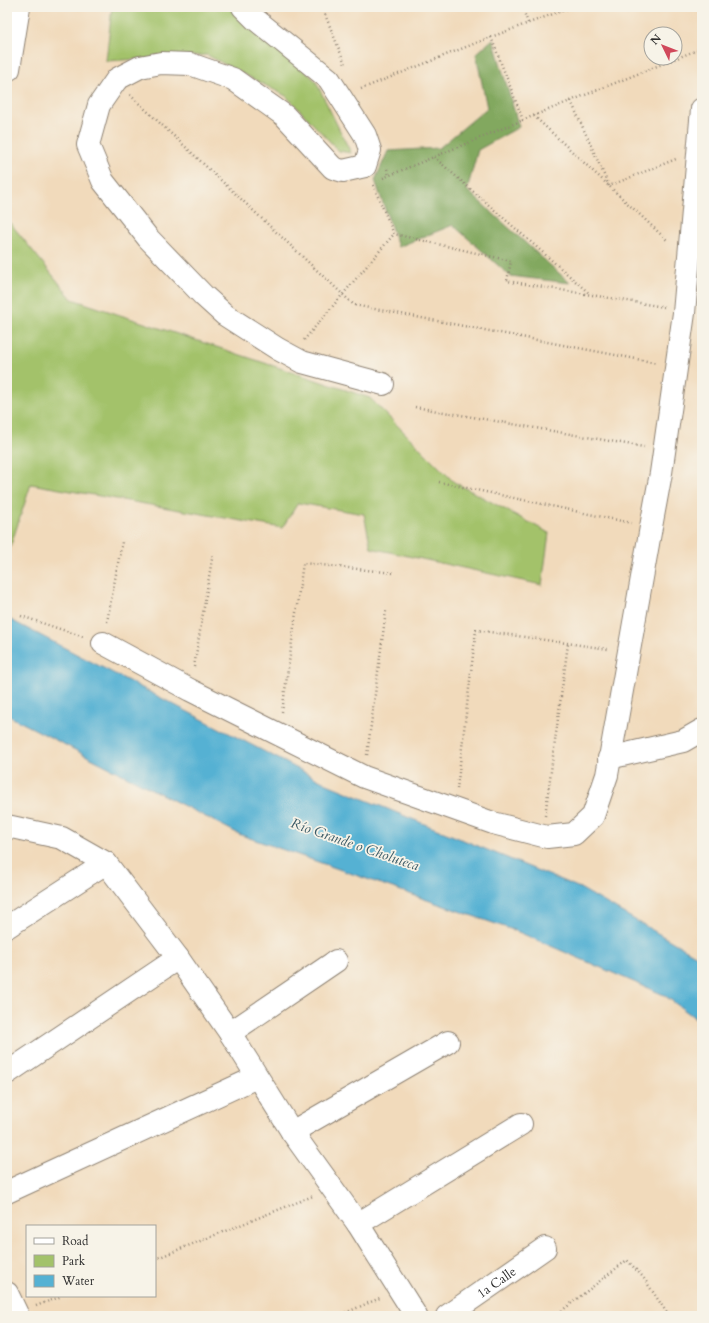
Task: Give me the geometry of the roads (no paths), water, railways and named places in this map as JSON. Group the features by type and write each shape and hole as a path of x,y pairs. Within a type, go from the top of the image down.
{"street":[{"path":"9,69 19,7"},
{"path":"243,7 255,19 329,79 365,135 370,150 368,174 343,171 334,168 285,116 233,79 190,64 161,63 140,67 117,79 99,105 88,145 103,181 148,238 204,296 225,315 278,350 302,362 383,384"},
{"path":"102,643 190,690 364,777 493,823 547,837 574,834 594,816 606,775 651,527 664,451 684,310 693,266 702,109"},
{"path":"610,758 683,741 702,730"},
{"path":"7,826 62,838 106,863 178,958 230,1033 292,1132 358,1224 416,1316"},
{"path":"7,927 106,863"},
{"path":"7,1074 178,958"},
{"path":"230,1033 336,961"},
{"path":"292,1132 448,1042"},
{"path":"7,1192 257,1077"},
{"path":"358,1224 521,1124"},
{"name":"1a Calle","path":"447,1316 544,1248"},
{"path":"7,1293 18,1315"}],"water":[{"name":"Río Grande o Choluteca","path":"7,618 327,784 580,888 702,959 702,1023 664,995 516,931 241,835 7,715"}]}
